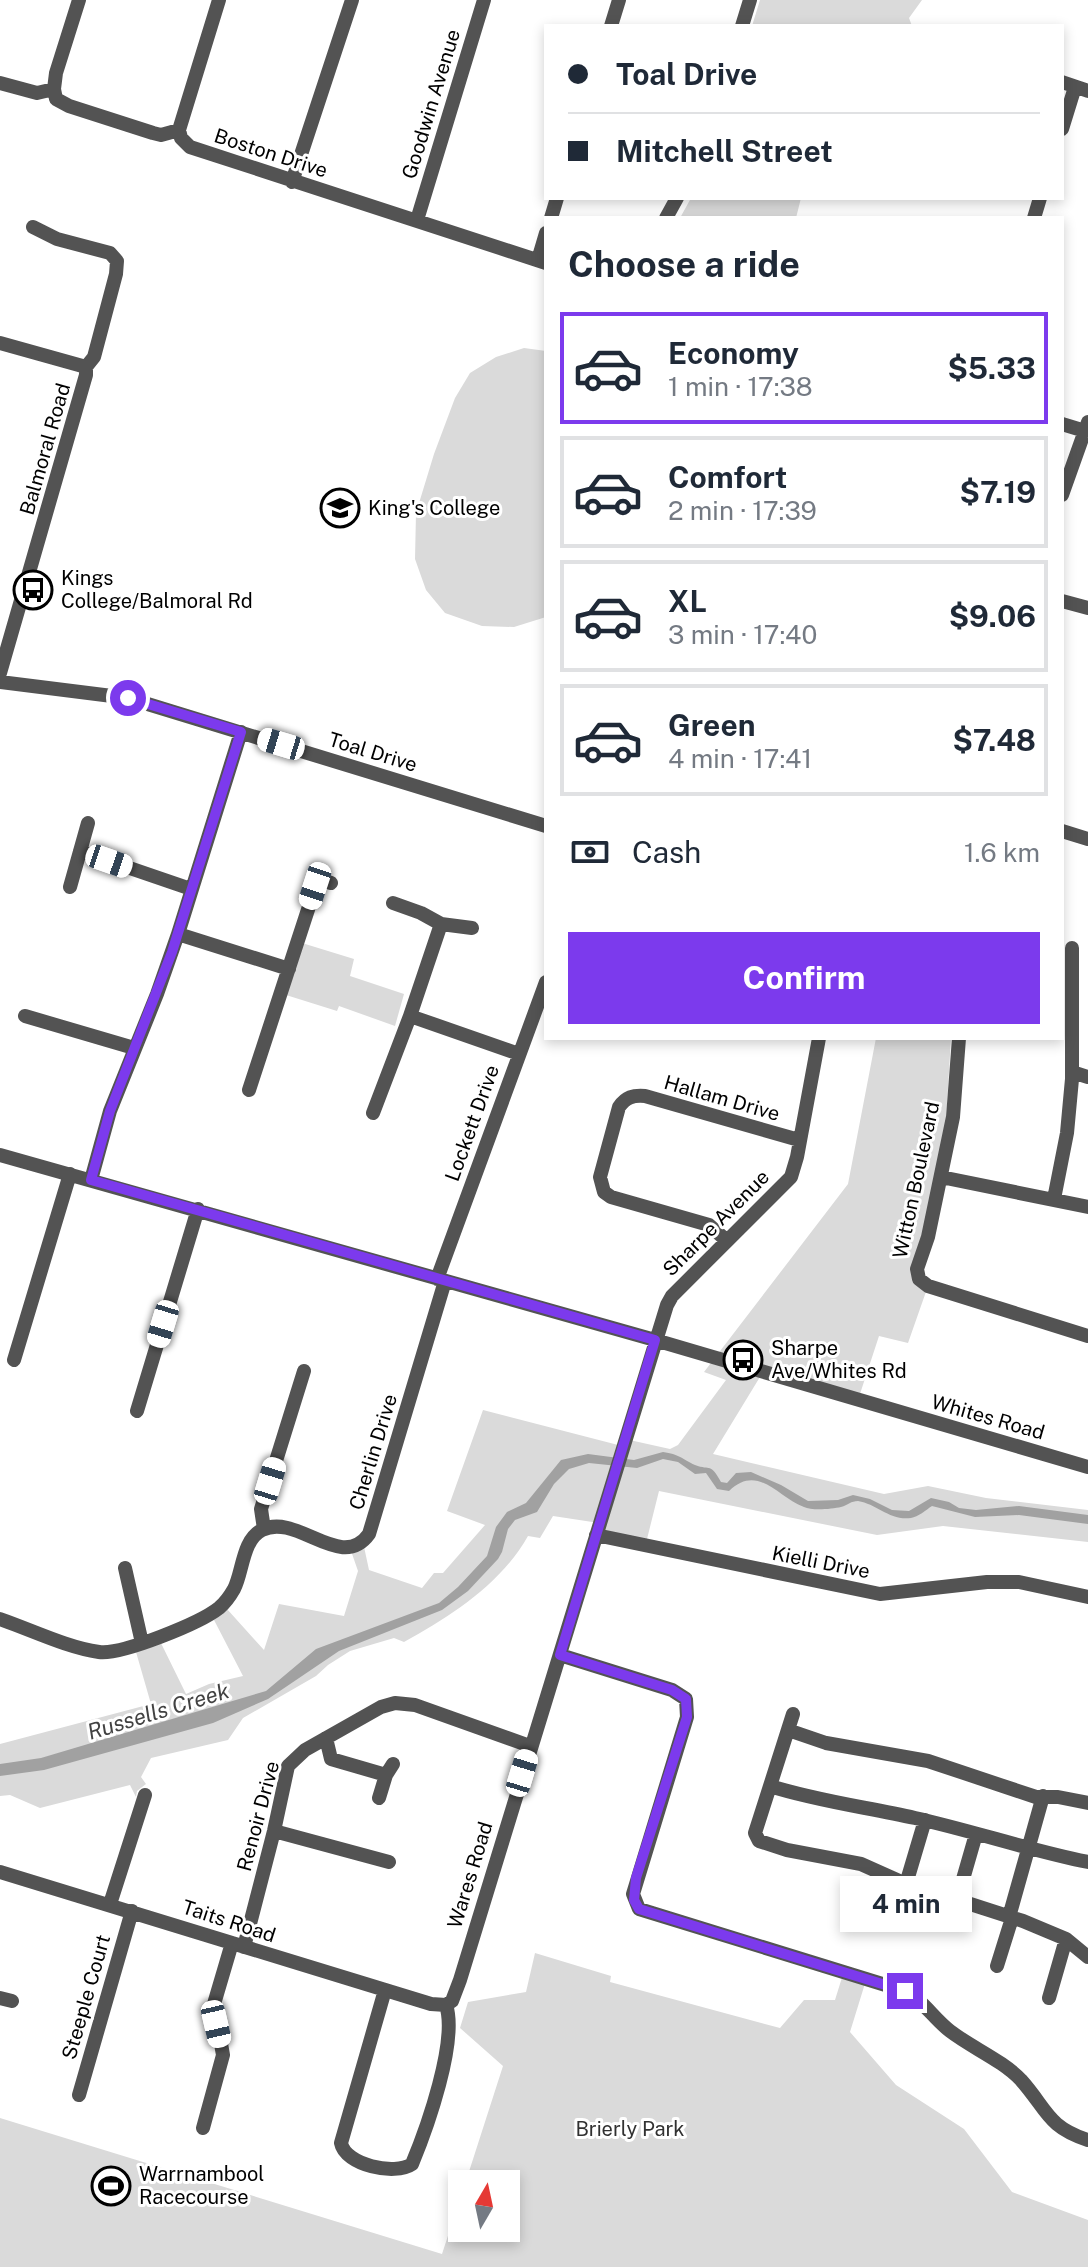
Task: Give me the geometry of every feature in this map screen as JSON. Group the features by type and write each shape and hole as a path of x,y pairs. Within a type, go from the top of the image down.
{"street":[{"path":"79,0 56,73 56,99 69,106 161,135 179,130 219,0"},
{"path":"292,182 352,0"},
{"name":"Goodwin Avenue","path":"417,220 484,0"},
{"path":"612,24 619,0"},
{"path":"743,24 750,0"},
{"path":"0,83 37,93 54,89"},
{"path":"1064,123 1075,87"},
{"name":"Boston Drive","path":"179,130 181,138 190,147 542,262"},
{"path":"33,227 57,239 110,253 117,261 94,357 86,367"},
{"name":"Balmoral Road","path":"0,343 86,367 85,382 0,673"},
{"path":"1064,424 1087,427 1064,489"},
{"path":"1064,602 1088,608"},
{"name":"Toal Drive","path":"0,682 115,695 544,825"},
{"path":"91,1180 110,1111 178,934 241,732"},
{"path":"70,887 88,823"},
{"path":"1064,832 1088,839"},
{"path":"80,851 191,889"},
{"path":"249,1090 318,879"},
{"path":"393,903 441,924 472,928"},
{"path":"373,1113 441,924"},
{"path":"178,934 289,969"},
{"path":"1054,1199 1067,1133 1072,1072 1067,948 1088,953"},
{"name":"Lockett Drive","path":"441,1280 544,987"},
{"path":"25,1016 134,1048"},
{"path":"410,1016 519,1054"},
{"name":"Sharpe Avenue","path":"655,1340 672,1296 791,1177 819,1040"},
{"name":"Witton Boulevard","path":"959,1040 953,1117 928,1237 917,1269 921,1282 1088,1336"},
{"path":"1072,1072 1088,1077"},
{"name":"Hallam Drive","path":"726,1240 709,1225 611,1197 604,1192 600,1177 619,1107 629,1097 645,1096 799,1140"},
{"name":"Whites Road","path":"0,1155 655,1340 1088,1467"},
{"path":"14,1360 70,1174"},
{"path":"941,1177 1088,1207"},
{"path":"137,1411 198,1209"},
{"name":"Cherlin Drive","path":"264,1529 283,1528 342,1548 357,1546 369,1534 441,1280"},
{"name":"Wares Road","path":"446,2005 452,2001 460,1980 655,1340"},
{"path":"0,1619 99,1652 113,1652 207,1616 221,1607 240,1576 250,1541 264,1529 261,1509 304,1371"},
{"name":"Kielli Drive","path":"596,1535 880,1594 977,1583 1019,1582 1088,1597"},
{"path":"125,1568 142,1643"},
{"path":"560,1655 672,1690 686,1699 687,1717 633,1894 639,1909 880,1981 916,1996 948,2030 1019,2078 1050,2120 1061,2129 1088,2140"},
{"name":"Renoir Drive","path":"203,2128 223,2055 214,2004 238,1945 274,1831 288,1766 295,1757 381,1707 395,1703 415,1705 530,1746"},
{"path":"793,1714 755,1833 759,1841 787,1850 861,1864 906,1884 1010,1917 1066,1939 1088,1957"},
{"path":"788,1730 835,1745 928,1761 1028,1795 1088,1803"},
{"path":"326,1738 331,1759 389,1770 379,1798"},
{"path":"770,1786 803,1796 925,1820 1088,1862"},
{"path":"110,1904 145,1795"},
{"path":"997,1966 1043,1796"},
{"path":"906,1884 925,1820"},
{"path":"274,1831 389,1862"},
{"path":"957,1900 976,1834"},
{"name":"Taits Road","path":"0,1872 431,2004 446,2005"},
{"name":"Steeple Court","path":"79,2095 132,1911"},
{"path":"1049,1998 1066,1939"},
{"path":"385,1990 341,2138 341,2147 350,2158 377,2166 406,2169 412,2164 439,2084 449,2043 451,2021 446,2005"}],"green space":[{"path":"760,0 922,0 909,18 911,24 753,24"},
{"path":"690,200 800,200 796,216 681,216"},
{"path":"524,348 544,351 544,618 514,627 482,626 445,613 426,590 415,559 416,513 455,398 470,373 496,357"},
{"path":"302,943 354,959 350,976 404,994 395,1026 339,1006 337,1011 286,995"},
{"path":"876,1040 951,1040 946,1121 927,1219 912,1266 928,1286 908,1343 879,1336 858,1400 763,1372 713,1454 884,1494 928,1486 986,1498 1088,1510 1088,1542 943,1526 877,1535 659,1491 646,1543 597,1532 599,1523 553,1516 540,1538 528,1536 504,1569 457,1610 404,1642 394,1638 350,1651 316,1676 243,1718 228,1740 151,1758 141,1777 146,1784 137,1791 136,1797 130,1785 40,1808 10,1795 0,1796 0,1744 151,1704 134,1645 158,1637 186,1694 209,1684 243,1676 214,1620 227,1609 264,1650 279,1604 344,1616 358,1571 350,1548 363,1542 369,1570 422,1588 434,1573 443,1573 485,1525 447,1511 483,1410 622,1446 625,1439 670,1449 678,1445 726,1380 704,1372 848,1184"},
{"name":"Brierly Park","path":"535,1953 611,1976 610,1982 780,2028 804,2000 835,2000 844,1971 867,1977 850,2032 896,2085 964,2129 1012,2192 1088,2220 1088,2267 0,2267 0,2118 442,2254 448,2236 448,2242 520,2242 520,2170 470,2170 503,2066 460,2028 468,2002 526,1992"}],"shaded area":[{"path":"663,1452 712,1469 721,1482 727,1483 736,1473 751,1472 808,1501 838,1500 853,1495 892,1510 909,1511 931,1498 959,1508 976,1510 1019,1506 1088,1515 1088,1524 1019,1515 975,1517 932,1506 916,1516 903,1518 858,1501 837,1508 812,1509 758,1481 739,1483 729,1491 717,1489 706,1473 695,1474 678,1462 663,1459 637,1468 589,1463 569,1469 554,1484 537,1512 515,1520 508,1529 498,1559 468,1591 442,1610 339,1651 268,1699 213,1723 44,1770 0,1776 0,1764 41,1758 266,1691 316,1649 439,1603 487,1556 496,1527 507,1512 526,1503 561,1460 588,1454 634,1460"}],"place":[{"name":"King's College","path":"340,508"},
{"name":"Kings College/Balmoral Rd","path":"33,590"},
{"name":"Sharpe Ave/Whites Rd","path":"743,1360"},
{"name":"Warrnambool Racecourse","path":"111,2186"}],"route":[{"path":"128,698 241,732 172,952 110,1111 91,1180 655,1340 560,1655 672,1690 683,1695 688,1705 687,1717 636,1878 634,1900 639,1909 905,1991"}],"water label":[{"name":"Russells Creek","path":"158,1711"}]}
